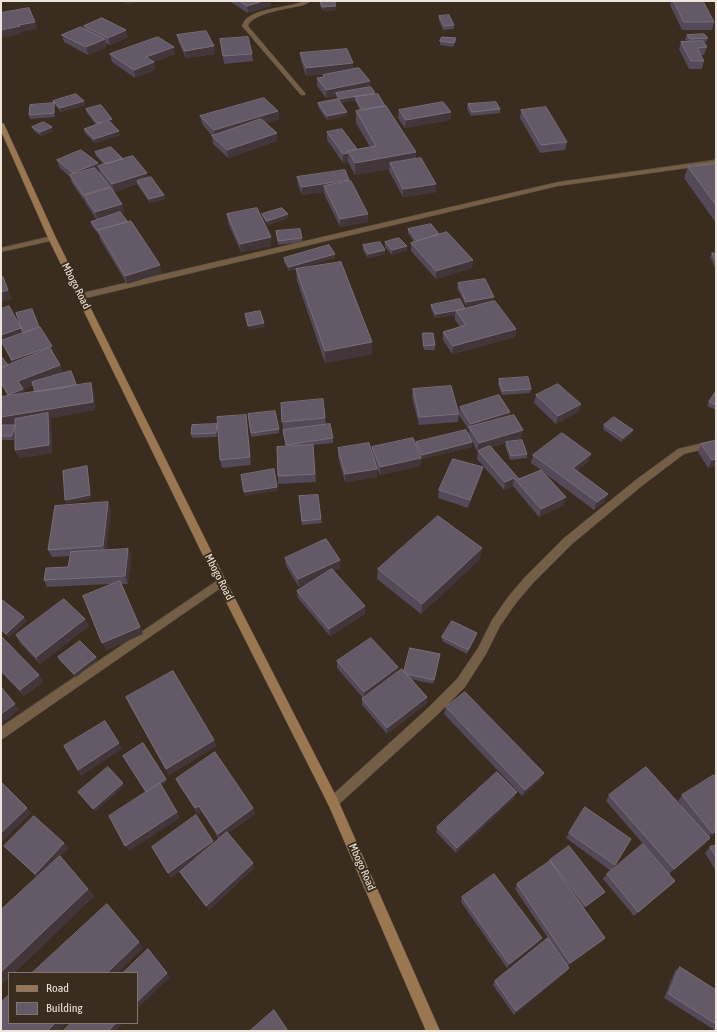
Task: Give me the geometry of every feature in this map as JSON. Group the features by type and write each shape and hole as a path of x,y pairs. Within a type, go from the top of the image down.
{"main road":[{"name":"Mbogo Road","path":"1,124 5,138 52,238 82,296 221,582 333,802 433,1031"}],"street":[{"path":"303,94 246,26 246,22 255,16 302,4 308,1"},
{"path":"82,296 558,184 716,162"},
{"path":"1,250 52,238"},
{"path":"333,802 432,712 461,683 482,651 496,623 512,600 529,580 568,541 640,482 681,451 716,443"},
{"path":"1,734 221,582"}],"building":[{"path":"240,1 263,1 247,6"},
{"path":"335,1 336,6 323,7 320,2"},
{"path":"674,1 703,1 714,22 684,22"},
{"path":"29,8 35,22 1,30 1,13"},
{"path":"449,15 454,25 444,26 439,16"},
{"path":"102,18 126,30 108,38 84,26"},
{"path":"81,27 105,39 86,47 62,35"},
{"path":"206,31 214,46 185,51 177,35"},
{"path":"704,34 708,38 690,39 687,35"},
{"path":"158,37 174,47 146,57 154,62 134,70 110,54"},
{"path":"248,37 252,54 223,56 220,39"},
{"path":"442,37 456,38 454,43 440,41"},
{"path":"703,41 707,47 697,48 704,61 691,61 681,42"},
{"path":"347,49 353,63 306,68 300,53"},
{"path":"359,68 370,81 326,90 317,78 324,77 323,75"},
{"path":"371,87 375,93 340,99 336,93"},
{"path":"76,94 84,101 60,108 53,101"},
{"path":"378,94 385,106 362,110 355,97"},
{"path":"264,98 278,111 214,130 200,116"},
{"path":"338,99 347,112 327,116 318,103"},
{"path":"443,102 451,112 406,120 399,110"},
{"path":"496,102 500,109 472,112 468,104"},
{"path":"54,103 54,113 29,115 30,105"},
{"path":"101,105 112,119 108,120 119,131 94,139 84,129 103,122 97,123 86,109"},
{"path":"386,106 416,152 355,163 348,151 376,146 356,111"},
{"path":"546,107 567,142 541,145 521,110"},
{"path":"261,119 277,133 227,150 212,136"},
{"path":"44,122 52,127 40,132 32,127"},
{"path":"342,129 357,149 343,154 327,132"},
{"path":"111,147 123,159 106,164 95,152"},
{"path":"81,150 98,163 73,173 57,160"},
{"path":"133,156 147,173 112,184 98,166"},
{"path":"421,158 436,184 403,189 390,163"},
{"path":"716,164 716,205 688,167"},
{"path":"95,168 110,187 83,195 70,175"},
{"path":"345,170 349,180 302,187 297,177"},
{"path":"151,177 164,195 149,199 137,181"},
{"path":"351,181 368,214 340,219 324,186"},
{"path":"111,188 122,204 95,212 84,196"},
{"path":"257,208 271,237 240,244 227,214"},
{"path":"282,208 288,214 267,221 262,214"},
{"path":"120,212 128,222 98,231 91,222"},
{"path":"131,221 160,265 125,276 98,230"},
{"path":"431,224 439,234 417,241 408,229"},
{"path":"300,229 302,238 278,241 276,231"},
{"path":"447,232 473,260 436,271 411,243"},
{"path":"399,238 407,246 392,250 385,242"},
{"path":"380,242 385,250 368,254 363,245"},
{"path":"329,245 335,254 289,267 284,258"},
{"path":"712,253 716,253 716,261"},
{"path":"341,262 372,342 325,351 296,269"},
{"path":"3,277 8,290 1,292 1,278"},
{"path":"485,279 494,297 466,302 458,283"},
{"path":"460,299 465,309 436,314 431,305"},
{"path":"495,301 516,329 453,346 443,332 466,325 456,311"},
{"path":"9,306 21,328 1,335 1,309"},
{"path":"32,309 39,327 23,333 16,313"},
{"path":"260,311 264,323 248,326 245,314"},
{"path":"40,327 52,346 12,360 1,341"},
{"path":"423,333 433,333 435,345 424,346"},
{"path":"50,348 60,365 18,381 23,389 8,395 1,382 1,368"},
{"path":"1,356 8,365 1,368"},
{"path":"71,371 76,384 68,387 35,392 32,382"},
{"path":"528,377 531,389 502,391 499,379"},
{"path":"91,383 93,402 1,417 1,397"},
{"path":"558,384 581,404 558,416 536,395"},
{"path":"451,386 459,414 419,417 413,389"},
{"path":"716,391 716,405 709,402"},
{"path":"499,395 510,412 471,424 460,407"},
{"path":"323,399 325,418 282,422 281,403"},
{"path":"275,411 279,429 251,433 248,414"},
{"path":"48,413 49,445 15,450 15,419"},
{"path":"246,415 250,457 220,460 217,417"},
{"path":"514,415 523,430 479,443 469,427"},
{"path":"614,417 633,430 623,438 604,425"},
{"path":"217,424 216,433 191,434 192,425"},
{"path":"330,424 333,438 286,445 283,430"},
{"path":"1,425 15,425 12,436 1,436"},
{"path":"466,430 472,442 422,455 416,442"},
{"path":"562,433 591,454 573,468 608,494 597,502 533,455"},
{"path":"413,438 421,458 380,467 372,447"},
{"path":"522,440 527,454 511,456 506,442"},
{"path":"716,441 716,459 712,460 701,444"},
{"path":"369,443 377,469 345,474 338,448"},
{"path":"313,445 315,474 278,476 277,447"},
{"path":"490,446 519,479 541,470 566,497 541,509 514,478 505,482 478,451"},
{"path":"453,459 483,467 470,500 439,490"},
{"path":"87,466 90,495 65,500 63,471"},
{"path":"274,469 277,487 244,492 241,475"},
{"path":"318,495 321,519 302,521 299,496"},
{"path":"108,502 103,546 48,550 55,506"},
{"path":"438,516 482,548 422,604 378,569"},
{"path":"326,539 340,560 298,579 285,558"},
{"path":"128,549 125,576 44,580 46,568 68,567 71,552"},
{"path":"332,569 365,606 329,629 297,591"},
{"path":"120,581 140,627 102,643 83,596"},
{"path":"1,599 24,617 6,634 1,629"},
{"path":"64,599 85,619 36,657 16,635"},
{"path":"452,621 477,633 468,650 442,637"},
{"path":"1,636 39,675 20,690 1,670"},
{"path":"371,638 398,667 364,692 337,661"},
{"path":"80,641 96,657 74,674 58,657"},
{"path":"410,648 440,654 434,680 404,672"},
{"path":"402,669 427,697 387,728 362,699"},
{"path":"173,671 214,740 166,769 126,697"},
{"path":"1,687 15,704 1,714"},
{"path":"465,692 544,773 525,790 446,707"},
{"path":"105,721 119,743 78,770 64,746"},
{"path":"143,743 166,779 146,792 123,756"},
{"path":"215,752 253,808 218,834 199,806 195,808 176,779"},
{"path":"108,767 123,783 93,809 78,792"},
{"path":"646,767 710,838 674,869 609,795"},
{"path":"497,772 517,792 457,848 437,827"},
{"path":"714,775 716,777 716,831 712,833 682,795"},
{"path":"1,782 27,808 1,833"},
{"path":"160,783 177,812 125,846 109,816"},
{"path":"585,807 631,839 615,865 569,833"},
{"path":"196,815 213,841 168,873 152,847"},
{"path":"34,816 64,843 35,874 4,846"},
{"path":"227,832 253,863 206,906 180,872"},
{"path":"643,844 675,881 638,912 607,874"},
{"path":"716,845 716,857 710,847"},
{"path":"569,846 605,892 586,906 550,860"},
{"path":"60,856 88,889 1,972 1,910"},
{"path":"550,861 605,938 570,963 517,884"},
{"path":"494,874 542,938 509,964 462,897"},
{"path":"107,904 139,942 108,972 33,972"},
{"path":"548,938 569,968 516,1011 495,981"},
{"path":"148,949 167,973 138,1001 138,972 124,972"},
{"path":"680,967 716,990 716,1024 669,994"},
{"path":"8,996 8,1024 54,1024 47,1031 1,1031 1,1002"},
{"path":"274,1010 288,1031 250,1031"},
{"path":"70,1024 115,1024 108,1031 63,1031"}]}
